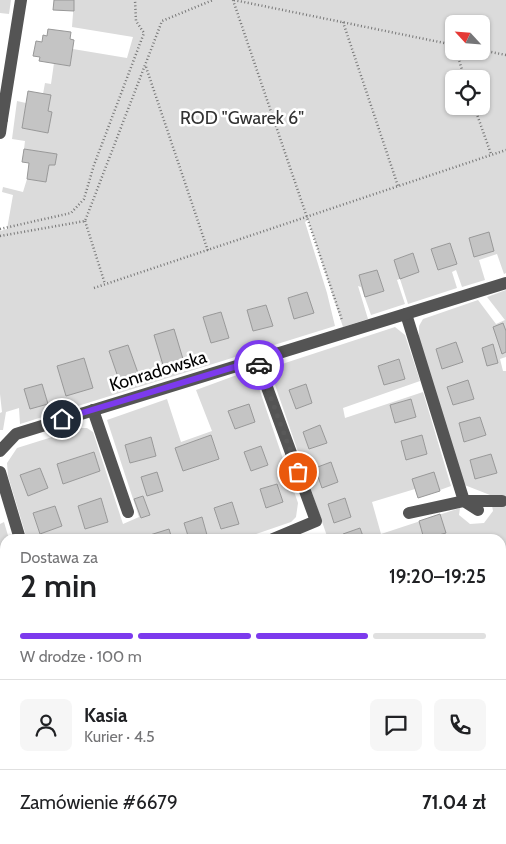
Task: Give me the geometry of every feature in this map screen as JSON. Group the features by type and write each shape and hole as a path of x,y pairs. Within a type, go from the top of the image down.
{"street":[{"path":"0,133 21,0"},
{"name":"Konradowska","path":"0,451 16,434 506,283"},
{"path":"406,314 464,501 478,510"},
{"path":"257,360 316,521 285,534"},
{"name":"Konradowska","path":"93,410 128,512"},
{"path":"0,472 19,534"},
{"path":"408,513 464,501 502,502"}],"path":[{"path":"0,230 71,213 84,199 94,166 144,33 136,21 135,0"},
{"path":"105,284 85,221 162,21 213,0"},
{"path":"347,332 233,0 445,43"},
{"path":"343,22 398,186"},
{"path":"490,52 506,55"},
{"path":"145,65 208,251"},
{"path":"477,115 491,154"},
{"path":"94,288 506,150"},
{"path":"0,236 85,221"}],"green space":[{"path":"0,0 11,0 9,14 0,13"},
{"name":"ROD \"Gwarek 6\"","path":"74,0 506,0 506,273 504,274 497,254 479,260 485,280 462,287 456,270 452,272 457,288 408,304 400,279 397,280 405,304 371,315 361,287 358,286 368,319 343,327 308,220 305,222 335,326 20,424 19,408 6,412 3,430 0,430 0,413 2,412 0,394 0,231 7,229 13,195 2,192 3,187 23,192 27,179 46,182 49,165 55,165 57,154 24,149 25,141 12,139 17,101 26,103 22,128 48,133 52,112 48,111 51,96 43,94 45,83 51,84 54,63 70,66 73,49 127,58 133,37 72,27","holes":["450,243 457,264 438,270 431,249","413,253 419,272 400,278 394,260","377,270 384,291 365,296 359,276","307,292 313,313 294,319 288,298","266,305 273,326 253,331 247,310","221,312 229,338 211,343 203,318","174,330 183,359 163,365","128,345 138,373 119,380 109,351","84,358 93,388 57,366","42,384 48,404 24,389"]},
{"path":"506,290 506,357 500,359 503,371 506,371 506,534 381,534 460,508 459,515 470,524 484,523 493,511 490,495 462,484 419,338 419,326 423,319 478,300 496,324 505,320 487,297","holes":["456,342 462,362 442,368 436,349","468,381 474,399 453,405 447,387","480,417 486,435 465,442 459,424","491,454 497,473 476,479 470,460"]},
{"path":"395,327 405,335 420,381 343,408 345,418 423,392 451,486 418,498 415,489 372,502 381,534 362,534 360,528 343,534 326,534 272,373 276,366","holes":["399,359 405,378 384,385 378,366","306,384 312,403 296,409 289,390","411,399 416,417 395,423 390,405","320,425 327,443 309,449 303,432","422,435 427,454 406,460","331,462 338,482 322,487 315,468","344,498 351,516 334,522 328,504"]},
{"path":"245,372 254,379 259,388 298,503 296,517 291,522 256,534 207,534 202,517 184,523 187,534 40,534 25,534 8,476 7,463 17,448 81,428 87,428 93,432 123,524 139,517 107,420 167,399 181,442 212,431 196,390","holes":["228,411 255,422 235,429","211,435 219,459 183,471 175,448","150,437 156,456 130,463 125,445","261,446 268,465 251,471 244,452","93,452 100,471 63,484 57,464","40,468 48,488 28,496 20,475","277,484 283,502 266,508 260,489","143,496 150,515 141,518 134,499","101,499 108,522 85,529 78,506","232,502 238,524 221,529 214,508","55,506 62,526 40,534 33,513"]},
{"path":"4,522 8,534 0,534 0,524"}],"building":[{"path":"54,0 74,0 74,11 53,10"},
{"path":"48,29 71,32 70,39 74,40 70,66 39,61 40,57 33,56 36,41 42,42 43,35 47,36"},
{"path":"28,91 51,95 48,111 52,112 48,133 22,128"},
{"path":"24,149 57,154 55,165 49,165 46,182 27,179 29,163 22,162"},
{"path":"489,232 494,251 474,257 469,238"},
{"path":"450,243 457,264 438,270 431,249"},
{"path":"413,253 419,272 400,279 394,260"},
{"path":"377,270 384,291 365,297 359,275"},
{"path":"307,292 314,313 294,319 288,298"},
{"path":"266,305 273,326 253,331 247,310"},
{"path":"221,312 229,338 211,343 203,317"},
{"path":"503,323 506,331 506,352 502,354 493,327"},
{"path":"174,329 183,359 163,365 154,335"},
{"path":"456,342 463,362 442,369 436,349"},
{"path":"493,344 498,363 487,366 482,348"},
{"path":"128,345 138,373 119,380 109,351"},
{"path":"84,358 93,388 66,396 57,366"},
{"path":"399,359 405,379 384,385 378,366"},
{"path":"468,380 474,399 453,405 447,387"},
{"path":"42,384 48,404 30,409 24,389"},
{"path":"306,384 312,403 296,409 289,390"},
{"path":"411,399 416,417 395,423 390,405"},
{"path":"249,404 255,422 235,429 228,411"},
{"path":"480,417 486,435 464,442 459,423"},
{"path":"320,425 327,443 309,449 303,432"},
{"path":"211,435 219,459 183,471 175,448"},
{"path":"422,435 427,454 406,460 401,441"},
{"path":"151,437 156,456 130,463 125,445"},
{"path":"261,446 268,465 251,471 244,452"},
{"path":"94,452 100,471 63,484 57,464"},
{"path":"491,454 497,473 475,479 470,460"},
{"path":"331,462 338,482 322,488 315,468"},
{"path":"40,468 48,488 28,496 20,475"},
{"path":"157,472 163,491 147,496 141,477"},
{"path":"434,472 440,491 418,498 412,479"},
{"path":"277,484 283,502 266,508 260,489"},
{"path":"143,496 150,515 141,518 134,499"},
{"path":"101,498 108,522 85,529 78,506"},
{"path":"345,498 351,517 334,523 328,504"},
{"path":"232,502 239,524 221,529 214,508"},
{"path":"55,506 62,526 40,534 33,513"},
{"path":"440,514 446,533 423,534 419,521"},
{"path":"202,517 207,534 187,534 184,523"},
{"path":"360,528 362,534 343,534"},
{"path":"169,529 170,534 153,534"}],"way so far":[{"path":"259,365 298,472"}],"route":[{"path":"62,419 257,360 259,365"}]}
